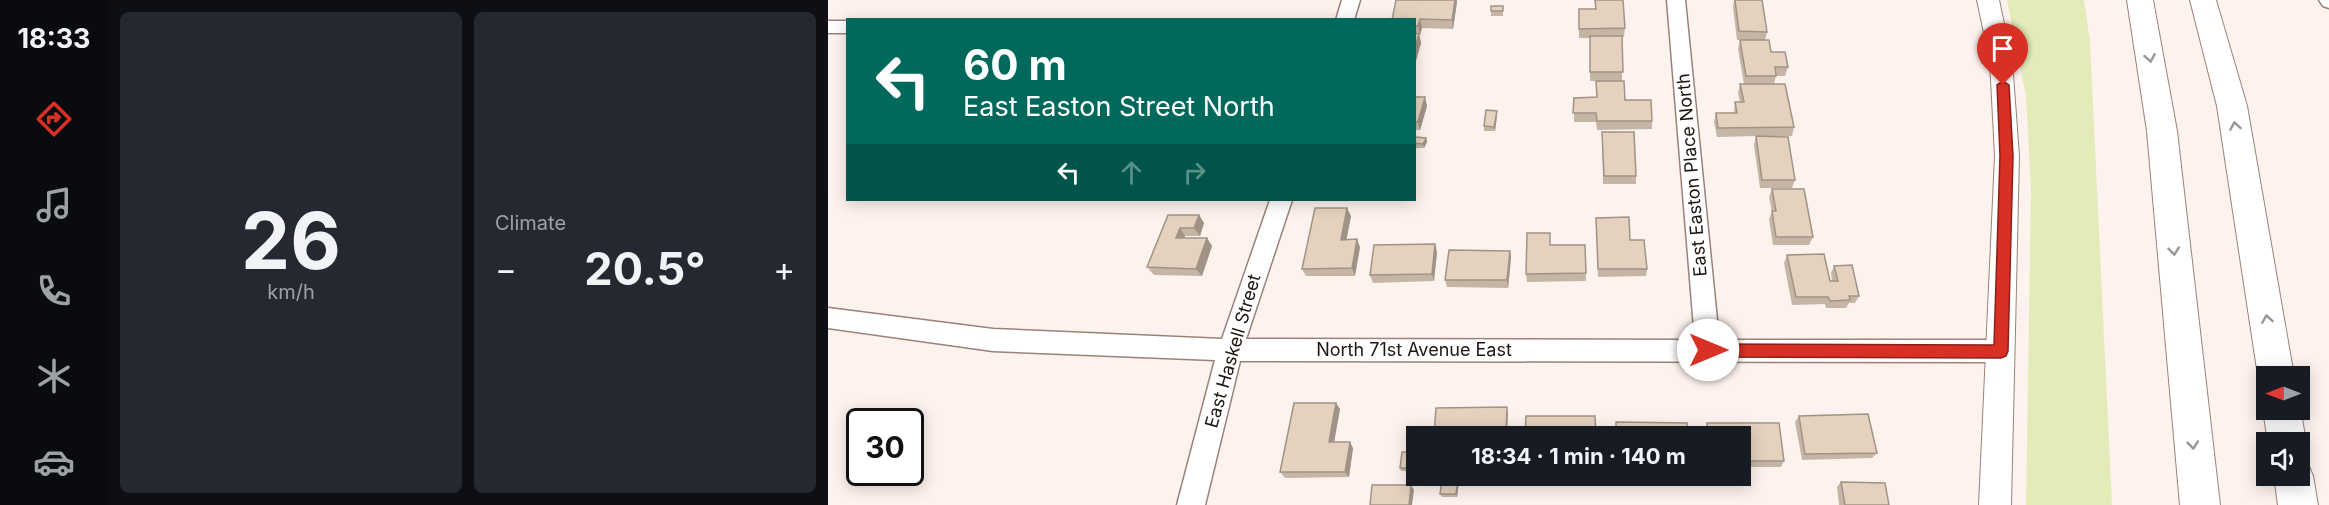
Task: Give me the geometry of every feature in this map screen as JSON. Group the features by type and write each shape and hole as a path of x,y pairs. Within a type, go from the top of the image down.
{"highway":[{"path":"2140,0 2162,131 2200,505"},
{"path":"2203,0 2232,106 2274,366"},
{"path":"2295,486 2298,505"}],"street":[{"path":"1346,18 1351,0"},
{"name":"East Easton Place North","path":"1676,0 1708,350"},
{"path":"1988,0 2001,61 2007,156 1995,505"},
{"path":"828,27 846,27"},
{"name":"East Haskell Street","path":"1191,505 1230,350 1281,201"},
{"name":"North 71st Avenue East","path":"828,318 993,340 1116,347 1230,350 2001,351"}],"green space":[{"path":"2007,0 2084,0 2090,41 2112,505 2026,505 2031,192 2026,96"}],"building":[{"path":"1396,0 1455,0 1452,20 1420,19 1416,26 1416,18 1392,18"},
{"path":"1595,0 1623,0 1625,28 1579,29 1579,9 1596,9"},
{"path":"1735,0 1762,0 1767,32 1739,31"},
{"path":"1491,6 1503,6 1503,11 1491,11"},
{"path":"1590,36 1622,36 1623,72 1590,72"},
{"path":"1740,40 1769,40 1771,52 1785,52 1788,67 1775,67 1776,76 1746,76"},
{"path":"1596,81 1624,81 1625,100 1651,100 1652,121 1597,121 1596,113 1573,113 1574,98 1597,97"},
{"path":"1740,84 1785,84 1794,127 1718,128 1716,113 1737,113 1735,102 1744,102"},
{"path":"1416,97 1425,97 1418,122 1416,122"},
{"path":"1486,110 1497,111 1494,127 1484,126"},
{"path":"1602,132 1634,132 1636,176 1604,176"},
{"path":"1756,136 1788,137 1795,180 1762,180"},
{"path":"1416,137 1426,138 1423,144 1416,143"},
{"path":"1772,189 1804,189 1813,237 1776,237 1772,211 1776,211"},
{"path":"1315,208 1347,208 1341,240 1357,239 1352,268 1302,269"},
{"path":"1168,215 1199,215 1194,228 1180,228 1176,238 1207,238 1196,269 1147,267"},
{"path":"1629,217 1630,240 1644,240 1647,269 1598,269 1596,218"},
{"path":"1527,233 1550,233 1550,245 1585,245 1586,273 1526,274"},
{"path":"1435,244 1432,274 1370,275 1374,245"},
{"path":"1449,250 1510,251 1507,280 1445,280"},
{"path":"1824,254 1830,281 1838,281 1834,266 1852,265 1859,296 1849,296 1850,300 1830,301 1828,297 1796,297 1787,255"},
{"path":"1294,403 1336,403 1329,442 1350,442 1345,472 1280,472"},
{"path":"1507,407 1506,426 1435,426 1436,408"},
{"path":"1868,414 1877,453 1805,454 1799,416"},
{"path":"1526,416 1595,416 1596,426 1526,426"},
{"path":"1616,422 1687,423 1687,426 1616,426"},
{"path":"1707,423 1779,423 1784,461 1751,461 1751,426 1707,426"},
{"path":"1402,452 1406,452 1406,468 1400,468"},
{"path":"1841,482 1885,483 1889,505 1845,505"},
{"path":"1372,485 1411,486 1409,505 1370,505"},
{"path":"1441,486 1457,486 1456,494 1440,494"}],"route":[{"path":"1708,350 2001,351 2007,156 2003,85"}]}
